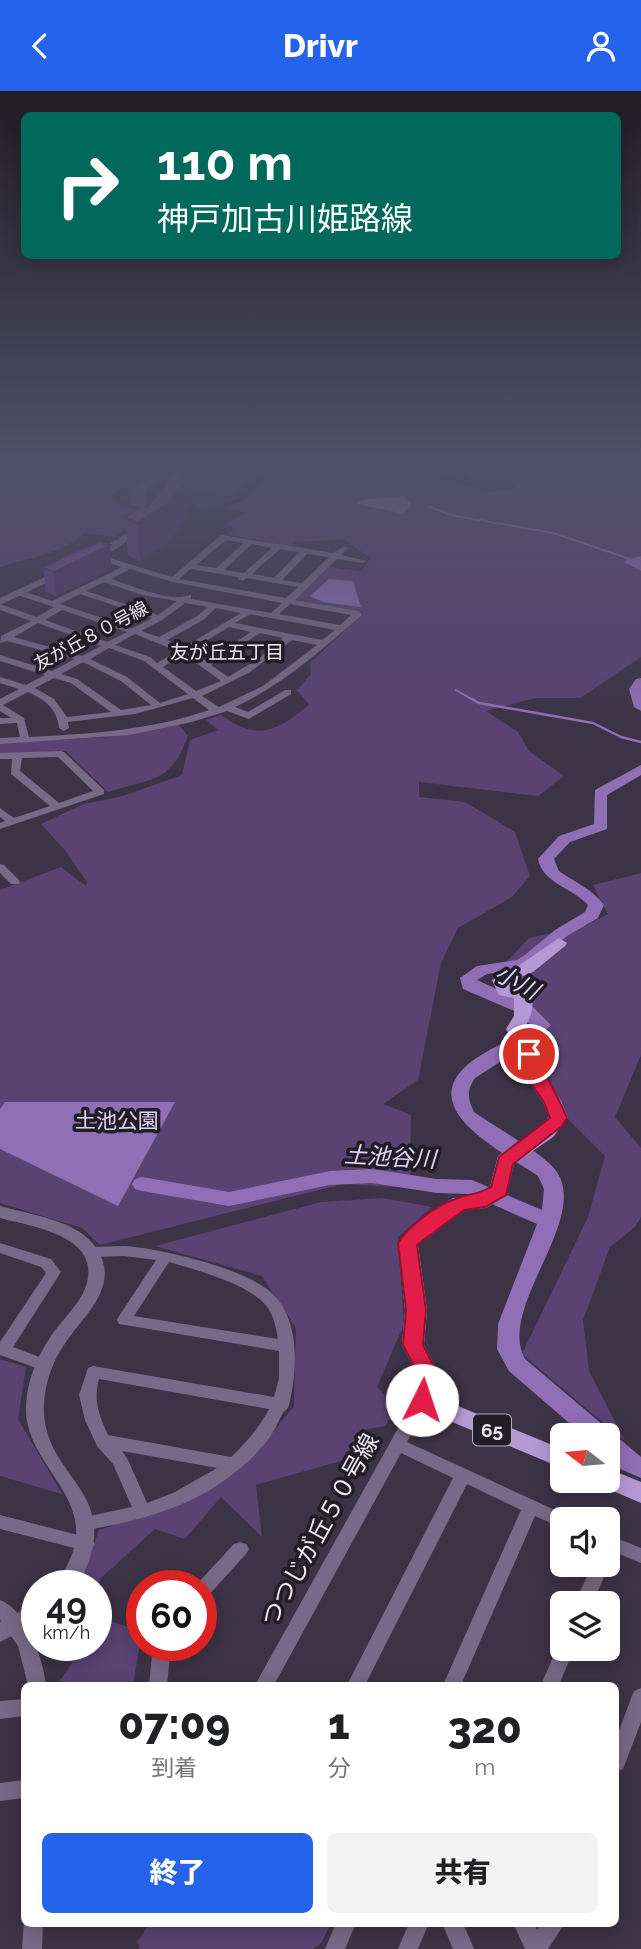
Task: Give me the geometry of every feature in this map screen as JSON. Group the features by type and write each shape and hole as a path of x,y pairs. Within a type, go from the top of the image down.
{"main road":[{"path":"422,1400 428,1374 413,1345 416,1310 408,1243 422,1229 460,1203 479,1203 499,1190 505,1161 546,1133 559,1118 552,1101 537,1081 515,1029 523,1008 523,994 505,991 500,980 527,968 559,943"},
{"name":"65","path":"422,1400 550,1454"},
{"path":"620,1484 641,1493"}],"street":[{"path":"92,558 110,548"},
{"path":"173,579 211,548"},
{"path":"218,571 244,548"},
{"path":"230,590 276,548"},
{"path":"287,548 363,561"},
{"path":"273,616 344,548"},
{"path":"276,581 305,551"},
{"path":"64,720 159,706 227,681 266,671 323,643 358,614 201,585 92,558"},
{"path":"190,566 305,586"},
{"path":"2,639 79,591 128,567"},
{"path":"0,602 68,569"},
{"path":"103,579 145,593 341,628"},
{"name":"友が丘８０号線","path":"0,705 159,618 201,585"},
{"path":"79,591 159,618"},
{"path":"20,593 187,651 227,681"},
{"path":"160,640 201,618 215,605"},
{"path":"0,617 5,609 109,645 158,666 216,711"},
{"path":"158,666 250,611"},
{"path":"230,625 323,643"},
{"path":"206,665 258,631"},
{"path":"268,685 266,671 290,637"},
{"path":"2,639 82,660 121,677 159,706"},
{"path":"0,658 54,674 89,690 120,713"},
{"path":"0,680 27,688 57,707 64,720 64,738"},
{"path":"0,741 64,738 163,727 226,707 268,685 288,692 249,716 226,707"},
{"path":"0,705 21,720 25,740"},
{"path":"0,721 21,720"},
{"path":"0,756 61,754 100,792 0,827"},
{"path":"16,755 15,772 57,806"},
{"path":"0,811 12,822"},
{"path":"0,867 15,882"},
{"path":"0,1212 77,1236 91,1252 96,1280 92,1292 57,1342 45,1365 37,1385 35,1420 49,1454 84,1512 86,1544 73,1570"},
{"path":"0,1248 46,1263 54,1272 1,1349 45,1365"},
{"path":"86,1523 142,1512 185,1496 232,1464 262,1434 281,1405 287,1390 286,1346 278,1308 274,1301 257,1288 139,1249 91,1252"},
{"path":"165,1257 124,1320 286,1346"},
{"path":"142,1512 120,1460 103,1441 93,1420 87,1395 93,1372 281,1405"},
{"name":"つつじが丘５０号線","path":"266,1682 422,1400"},
{"path":"103,1441 232,1464"},
{"path":"399,1445 550,1516"},
{"path":"358,1682 463,1475"},
{"path":"453,1682 531,1507"},
{"path":"0,1522 86,1544"},
{"path":"620,1548 641,1556"},
{"path":"217,1575 240,1549"},
{"path":"0,1608 9,1629 34,1662 37,1682"},
{"path":"158,1682 160,1661"},
{"path":"551,1682 560,1661"},
{"path":"619,1755 641,1697"},
{"path":"0,1710 21,1708"},
{"path":"0,1792 21,1789"},
{"path":"33,1927 33,1949"},
{"path":"335,1949 344,1927"},
{"path":"408,1949 417,1927"},
{"path":"454,1927 464,1949"},
{"path":"525,1927 536,1949 552,1927"}],"green space":[{"path":"0,548 62,548 45,555 0,567"},
{"name":"土池公園","path":"356,548 641,548 641,657 580,698 535,698 486,711 518,732 529,751 564,776 538,796 419,782 419,797 465,802 515,832 530,876 512,897 458,928 441,963 418,1080 383,1104 411,1115 410,1188 343,1184 100,1245 82,1228 0,1203 0,890 61,867 86,886 87,882 64,849 41,824 84,804 123,796 182,775 190,740 218,730 206,720 221,715 246,728 267,730 277,727 309,705 297,690 311,674 310,663 362,613 296,599 329,567 361,571 371,558"},
{"path":"178,724 188,736 175,763 167,771 148,781 108,792 66,751 0,754 0,743 108,737"},
{"path":"641,873 641,1055 615,1117 641,1148 641,1217 635,1227 610,1247 583,1320 589,1371 616,1423 604,1423 522,1354 588,1217 605,1156 561,1112 546,1069 516,1011 492,977 529,938 587,925 608,914 593,885"},
{"path":"383,1198 432,1207 398,1237 404,1324 377,1387 397,1407 385,1426 361,1430 344,1460 256,1485 262,1537 221,1497 185,1539 155,1529 110,1570 85,1570 99,1530 184,1502 257,1452 294,1406 296,1328 262,1276 155,1246 321,1202"},
{"path":"0,1359 26,1367 18,1419 62,1494 0,1476"},
{"path":"112,1622 126,1626 126,1661 137,1661 134,1682 59,1682 73,1661 112,1661"},
{"path":"147,1927 329,1927 322,1942 313,1949 140,1949 137,1942"}],"shaded area":[{"path":"329,579 353,581 361,607 323,602 310,596"},
{"path":"5,1102 175,1102 118,1206 0,1149 0,1109"}],"building":[{"path":"86,548 104,548 54,572 43,568"}],"waterway":[{"path":"597,548 633,560"},
{"name":"小川","path":"641,559 630,562 641,568"},
{"name":"小川","path":"641,682 636,689 641,707"},
{"path":"456,690 475,701"},
{"path":"472,699 479,703 593,723 621,737 641,742"},
{"name":"小川","path":"585,1423 517,1365 508,1349 509,1324 552,1211 554,1189 546,1172 466,1116 459,1100 460,1086 468,1074 542,1025 525,1009 469,985 468,978 483,970 522,964 561,933 592,915 596,905 579,888 553,875 546,859 565,839 602,826 600,793 641,769"},
{"name":"土池谷川","path":"142,1184 229,1199 330,1178 372,1176 437,1186 472,1187 548,1221"},
{"name":"小川","path":"620,1455 641,1468"}],"district":[{"name":"友が丘五丁目","path":"227,652"}],"route":[{"path":"422,1400 428,1374 413,1345 416,1310 408,1243 422,1229 460,1203 479,1203 499,1190 505,1161 546,1133 559,1118 552,1101 537,1081 529,1054"}]}
